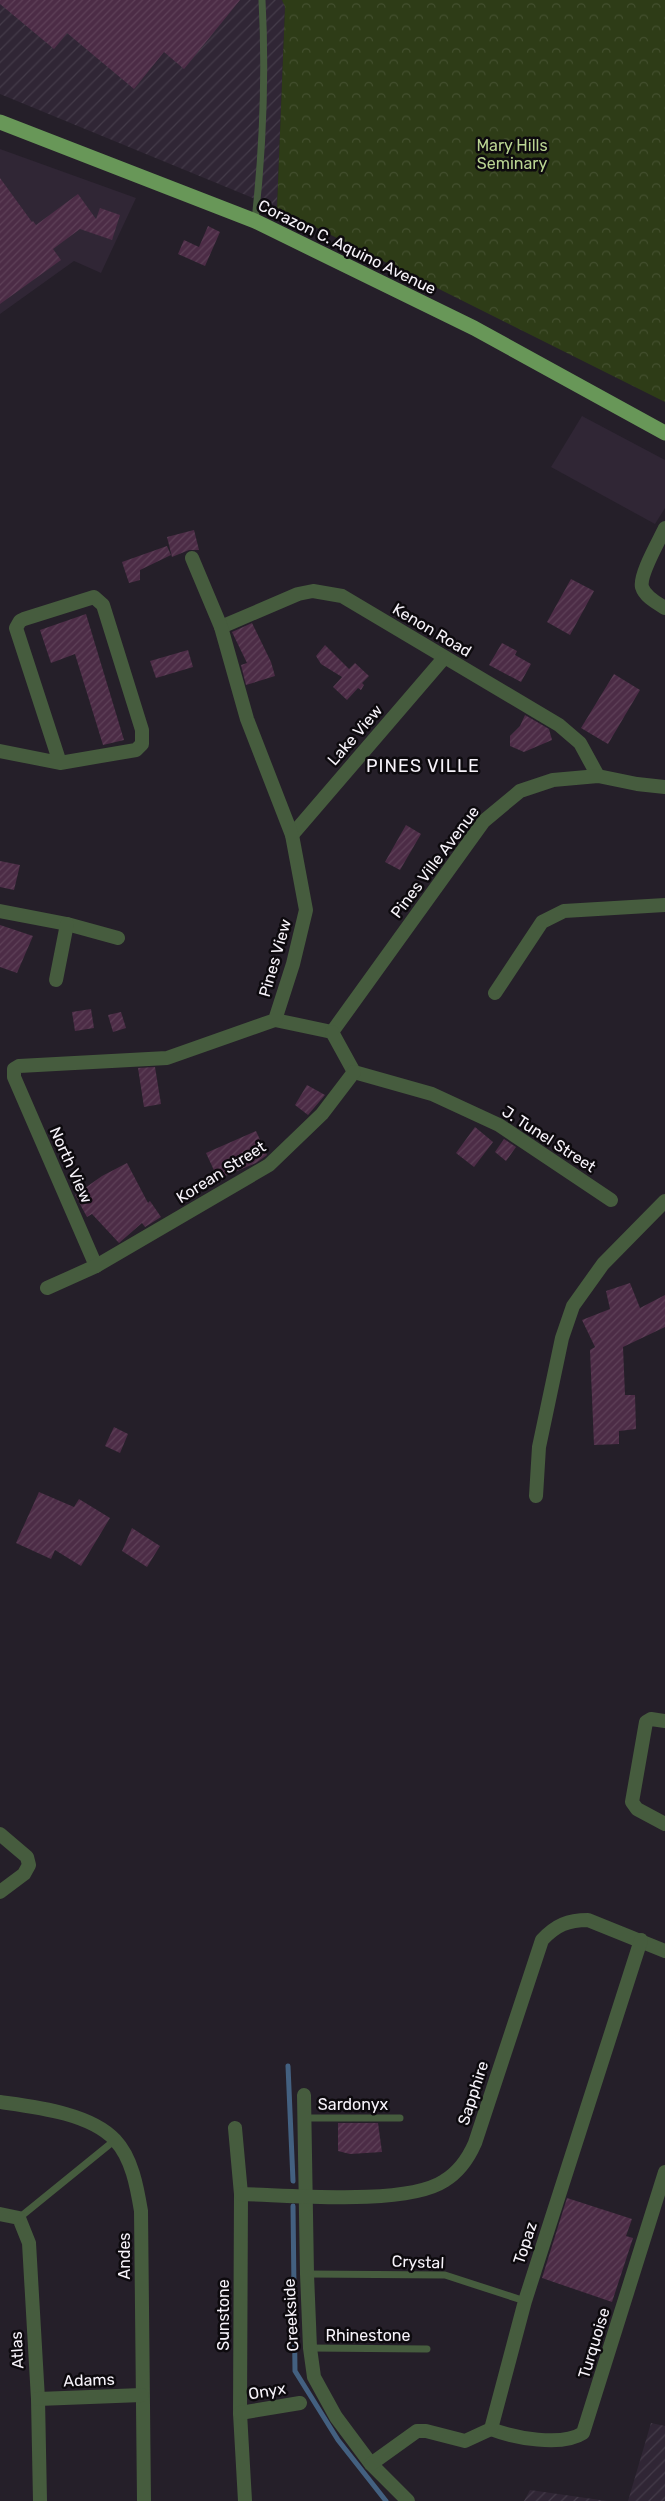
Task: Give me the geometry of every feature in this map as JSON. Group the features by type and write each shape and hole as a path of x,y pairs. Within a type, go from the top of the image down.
{"main road":[{"name":"Corazon C. Aquino Avenue","path":"0,122 255,221 474,328 665,433"}],"street":[{"path":"665,528 642,577 642,588 652,600 665,608"},
{"name":"Pines View","path":"14,1077 14,1069 19,1066 167,1058 275,1020 295,956 306,910 292,835 247,719 221,627 192,558"},
{"name":"Kenon Road","path":"221,627 298,594 313,591 342,596 559,725 580,743 598,776"},
{"path":"0,751 60,763 136,750 142,744 142,730 103,605 94,597 24,619 20,621 16,628 60,763"},
{"name":"Lake View","path":"292,835 444,658"},
{"name":"Pines Ville Avenue","path":"332,1032 484,821 520,791 553,780 598,776 637,784 665,787"},
{"path":"495,993 542,922 564,911 665,906"},
{"path":"0,911 66,924 118,938"},
{"path":"56,980 66,924"},
{"path":"275,1020 332,1032 354,1072"},
{"name":"J. Tunel Street","path":"354,1072 432,1094 499,1124 611,1200"},
{"name":"Korean Street","path":"47,1288 96,1266 269,1165 322,1114 354,1072"},
{"name":"North View","path":"14,1077 96,1266"},
{"path":"536,1496 539,1447 562,1338 573,1306 603,1264 665,1201"},
{"path":"665,1721 651,1718 646,1722 632,1794 632,1802 637,1809 665,1824"},
{"path":"0,1834 27,1857 29,1865 24,1874 0,1892"},
{"name":"Sapphire","path":"241,2194 392,2196 443,2182 459,2170 475,2144 542,1940 562,1924 588,1920 665,1951"},
{"name":"Topaz","path":"491,2429 525,2301 641,1940"},
{"name":"Creekside","path":"304,2095 306,2118 307,2274 312,2372 317,2387 371,2464 408,2501"},
{"name":"Andes","path":"0,2102 76,2116 99,2127 115,2140 130,2166 137,2187 141,2211 144,2501"},
{"name":"Sunstone","path":"235,2128 241,2194 240,2412 245,2501"},
{"name":"Turquoise","path":"491,2429 508,2436 563,2440 574,2439 582,2433 661,2196 665,2172"},
{"path":"0,2214 19,2218"},
{"name":"Atlas","path":"19,2218 29,2243 38,2399 40,2501"},
{"name":"Adams","path":"38,2399 142,2395"},
{"name":"Onyx","path":"240,2412 300,2403"},
{"path":"371,2464 417,2431 426,2430 465,2441 491,2429"}],"lane":[{"path":"255,221 259,182 265,59 262,0"},
{"name":"Sardonyx","path":"306,2118 400,2118"},
{"path":"19,2218 115,2140"},
{"name":"Crystal","path":"307,2274 445,2275 525,2301"},
{"name":"Rhinestone","path":"310,2348 427,2349"}],"shaded area":[{"path":"0,0 282,0 285,7 277,208 0,94"},
{"path":"0,149 136,198 101,273 74,261 0,314"},
{"path":"582,416 665,460 665,508 655,524 551,467"},
{"path":"651,2423 665,2426 665,2501 628,2501"},
{"path":"530,2490 607,2501 524,2501"}],"green space":[{"name":"Mary Hills Seminary","path":"282,0 665,0 665,402 277,208 285,7"}],"building":[{"path":"0,0 240,0 184,69 164,52 134,89 67,33 54,49 0,4"},
{"path":"0,178 36,225 78,194 96,219 100,208 120,215 112,240 80,229 53,249 61,260 0,304"},
{"path":"208,226 220,232 205,266 178,254 184,240 199,247"},
{"path":"194,530 199,550 189,550 172,557 167,537"},
{"path":"167,546 171,555 140,570 140,580 129,583 122,562"},
{"path":"571,579 594,591 570,635 547,622"},
{"path":"86,614 124,740 103,745 75,654 51,663 40,630"},
{"path":"252,623 271,662 275,676 246,685 241,665 247,663 232,632"},
{"path":"502,643 517,651 515,655 531,664 521,682 489,665"},
{"path":"325,645 349,669 355,663 369,676 362,683 364,685 361,690 358,688 347,700 333,687 342,677 321,664 316,656"},
{"path":"188,650 193,667 156,678 150,661"},
{"path":"614,674 640,690 608,744 581,728"},
{"path":"525,715 549,729 552,740 524,752 510,746 510,736 520,726"},
{"path":"406,825 421,834 400,870 385,862"},
{"path":"0,861 20,865 14,890 0,887"},
{"path":"0,925 33,936 17,973 0,967"},
{"path":"91,1009 94,1028 75,1031 72,1012"},
{"path":"121,1012 126,1028 113,1032 108,1015"},
{"path":"155,1067 161,1104 144,1107 138,1068"},
{"path":"307,1085 325,1095 308,1115 295,1105"},
{"path":"475,1127 493,1142 474,1167 456,1153"},
{"path":"256,1131 267,1155 256,1163 218,1179 206,1153"},
{"path":"504,1139 516,1147 506,1161 495,1152"},
{"path":"127,1163 148,1203 150,1201 161,1217 145,1227 142,1223 119,1243 92,1214 87,1217 75,1195 102,1176"},
{"path":"630,1283 640,1308 665,1295 665,1327 623,1347 625,1395 635,1395 636,1429 619,1431 619,1444 594,1445 590,1350 595,1347 582,1320 610,1309 606,1291"},
{"path":"114,1427 128,1434 120,1453 105,1446"},
{"path":"39,1492 74,1507 79,1499 110,1518 81,1566 55,1550 51,1559 16,1543"},
{"path":"132,1528 160,1546 147,1567 122,1551"},
{"path":"338,2123 378,2123 382,2152 350,2154 338,2151"},
{"path":"567,2198 632,2219 626,2236 633,2238 612,2302 542,2278"}],"waterway":[{"path":"288,2066 293,2181"},
{"path":"293,2206 295,2371 338,2440 386,2501"}],"district":[{"name":"PINES VILLE","path":"423,766"}]}
